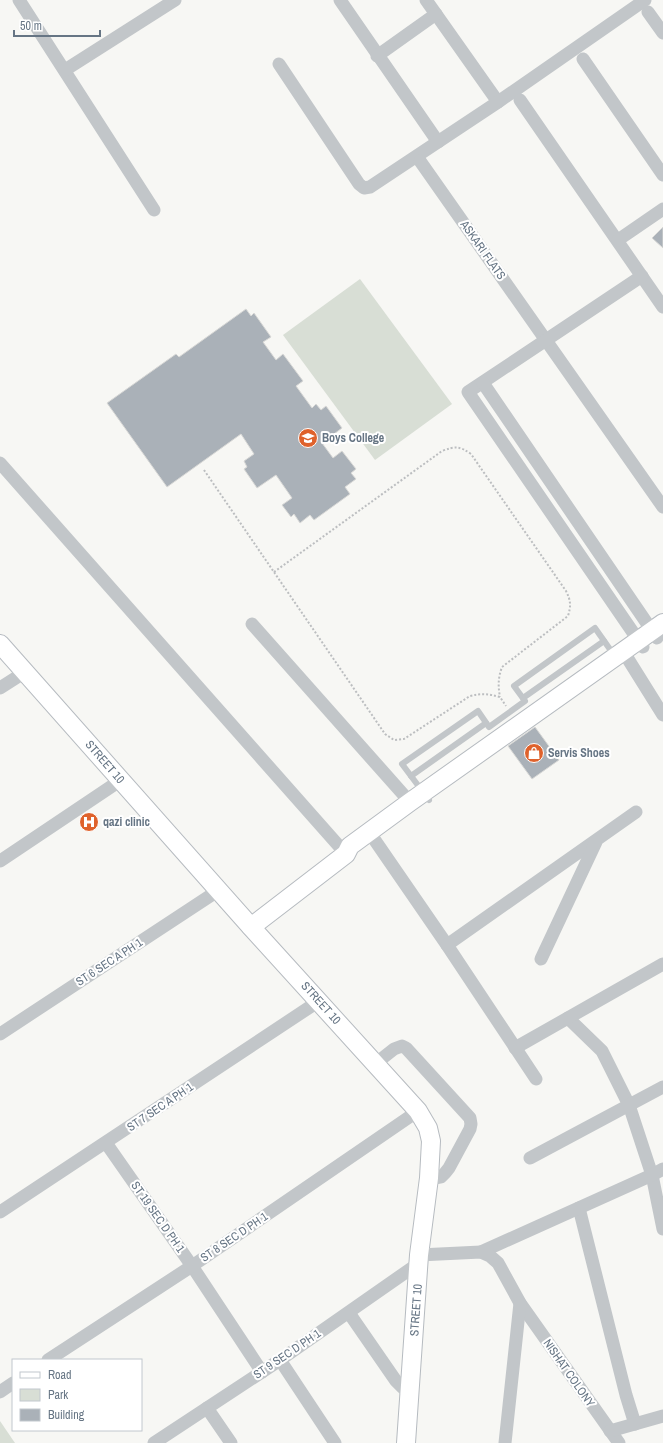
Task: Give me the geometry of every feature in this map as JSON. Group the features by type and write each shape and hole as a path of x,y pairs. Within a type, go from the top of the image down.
{"street":[{"path":"19,0 154,210"},
{"path":"65,70 175,0"},
{"path":"340,0 438,142"},
{"path":"426,0 498,102"},
{"path":"279,64 359,184 364,188 370,187 647,6 663,33"},
{"path":"378,56 436,14"},
{"path":"583,59 663,175"},
{"path":"520,100 663,307"},
{"name":"ASKARI FLATS","path":"420,161 663,507"},
{"path":"618,240 663,209"},
{"path":"642,276 468,392 552,514 653,636"},
{"path":"483,382 653,636"},
{"path":"0,463 346,854"},
{"path":"552,514 565,504"},
{"path":"252,624 421,798"},
{"path":"251,927 346,854 355,852 374,839 421,798 518,723 653,636"},
{"name":"STREET 10","path":"0,644 251,927 418,1111 428,1128 431,1141 429,1178 419,1259 406,1443"},
{"path":"622,656 663,715"},
{"path":"0,688 25,672"},
{"path":"0,861 121,780"},
{"path":"346,854 350,846 421,798"},
{"path":"447,945 597,841 636,812"},
{"path":"374,839 447,945 536,1079"},
{"path":"541,959 597,841"},
{"name":"ST 6 SEC A PH 1","path":"0,1034 219,890"},
{"path":"515,1048 663,964"},
{"name":"ST 7 SEC A PH 1","path":"0,1212 319,1002"},
{"path":"568,1018 602,1051 629,1105 658,1172 663,1229"},
{"path":"376,1064 394,1049 402,1046 406,1048 470,1118 472,1124 449,1168 440,1177 429,1178"},
{"path":"530,1158 663,1087"},
{"name":"ST 8 SEC D PH 1","path":"50,1359 192,1266 418,1111"},
{"name":"ST 19 SEC D PH 1","path":"106,1143 192,1266 262,1372"},
{"path":"419,1259 481,1252 658,1172"},
{"path":"579,1208 635,1424"},
{"name":"NISHAT COLONY","path":"481,1252 490,1256 498,1263 520,1303 619,1443"},
{"name":"ST 9 SEC D PH 1","path":"154,1443 349,1313 419,1259"},
{"path":"505,1443 520,1303"},
{"path":"349,1313 396,1381 403,1388 410,1389"},
{"path":"280,1360 334,1443"},
{"path":"0,1392 12,1384"},
{"path":"207,1408 231,1443"},
{"path":"610,1431 663,1416"}],"lane":[{"path":"421,798 411,776 402,764 478,711 490,727 518,723 525,701 514,686 595,628 604,641 622,656"},
{"path":"523,698 604,641"},
{"path":"411,776 486,723"}],"path":[{"path":"274,572 442,451 454,447 464,449 471,454 570,600 568,616 502,667 498,686 500,697 518,723"},
{"path":"204,470 385,734 394,740 404,738 470,696 487,694 500,697"}],"green space":[{"path":"360,279 452,404 375,460 283,335"},
{"path":"0,1421 15,1443 0,1443"}],"building":[{"path":"663,227 663,248 652,238"},
{"path":"246,309 251,316 254,313 271,337 263,342 276,360 283,354 303,381 296,386 312,408 316,404 321,410 326,406 342,428 322,443 333,458 342,451 356,469 351,473 356,479 345,487 350,494 314,520 310,515 300,523 294,514 291,517 282,505 292,498 276,475 257,488 244,469 247,467 244,461 254,454 241,434 167,487 107,403 176,354 179,357"},
{"name":"Servis Shoes","path":"535,727 559,760 532,779 508,746"}],"place":[{"name":"Boys College","path":"308,438"},
{"name":"Servis Shoes","path":"534,753"},
{"name":"qazi clinic","path":"89,822"}]}
